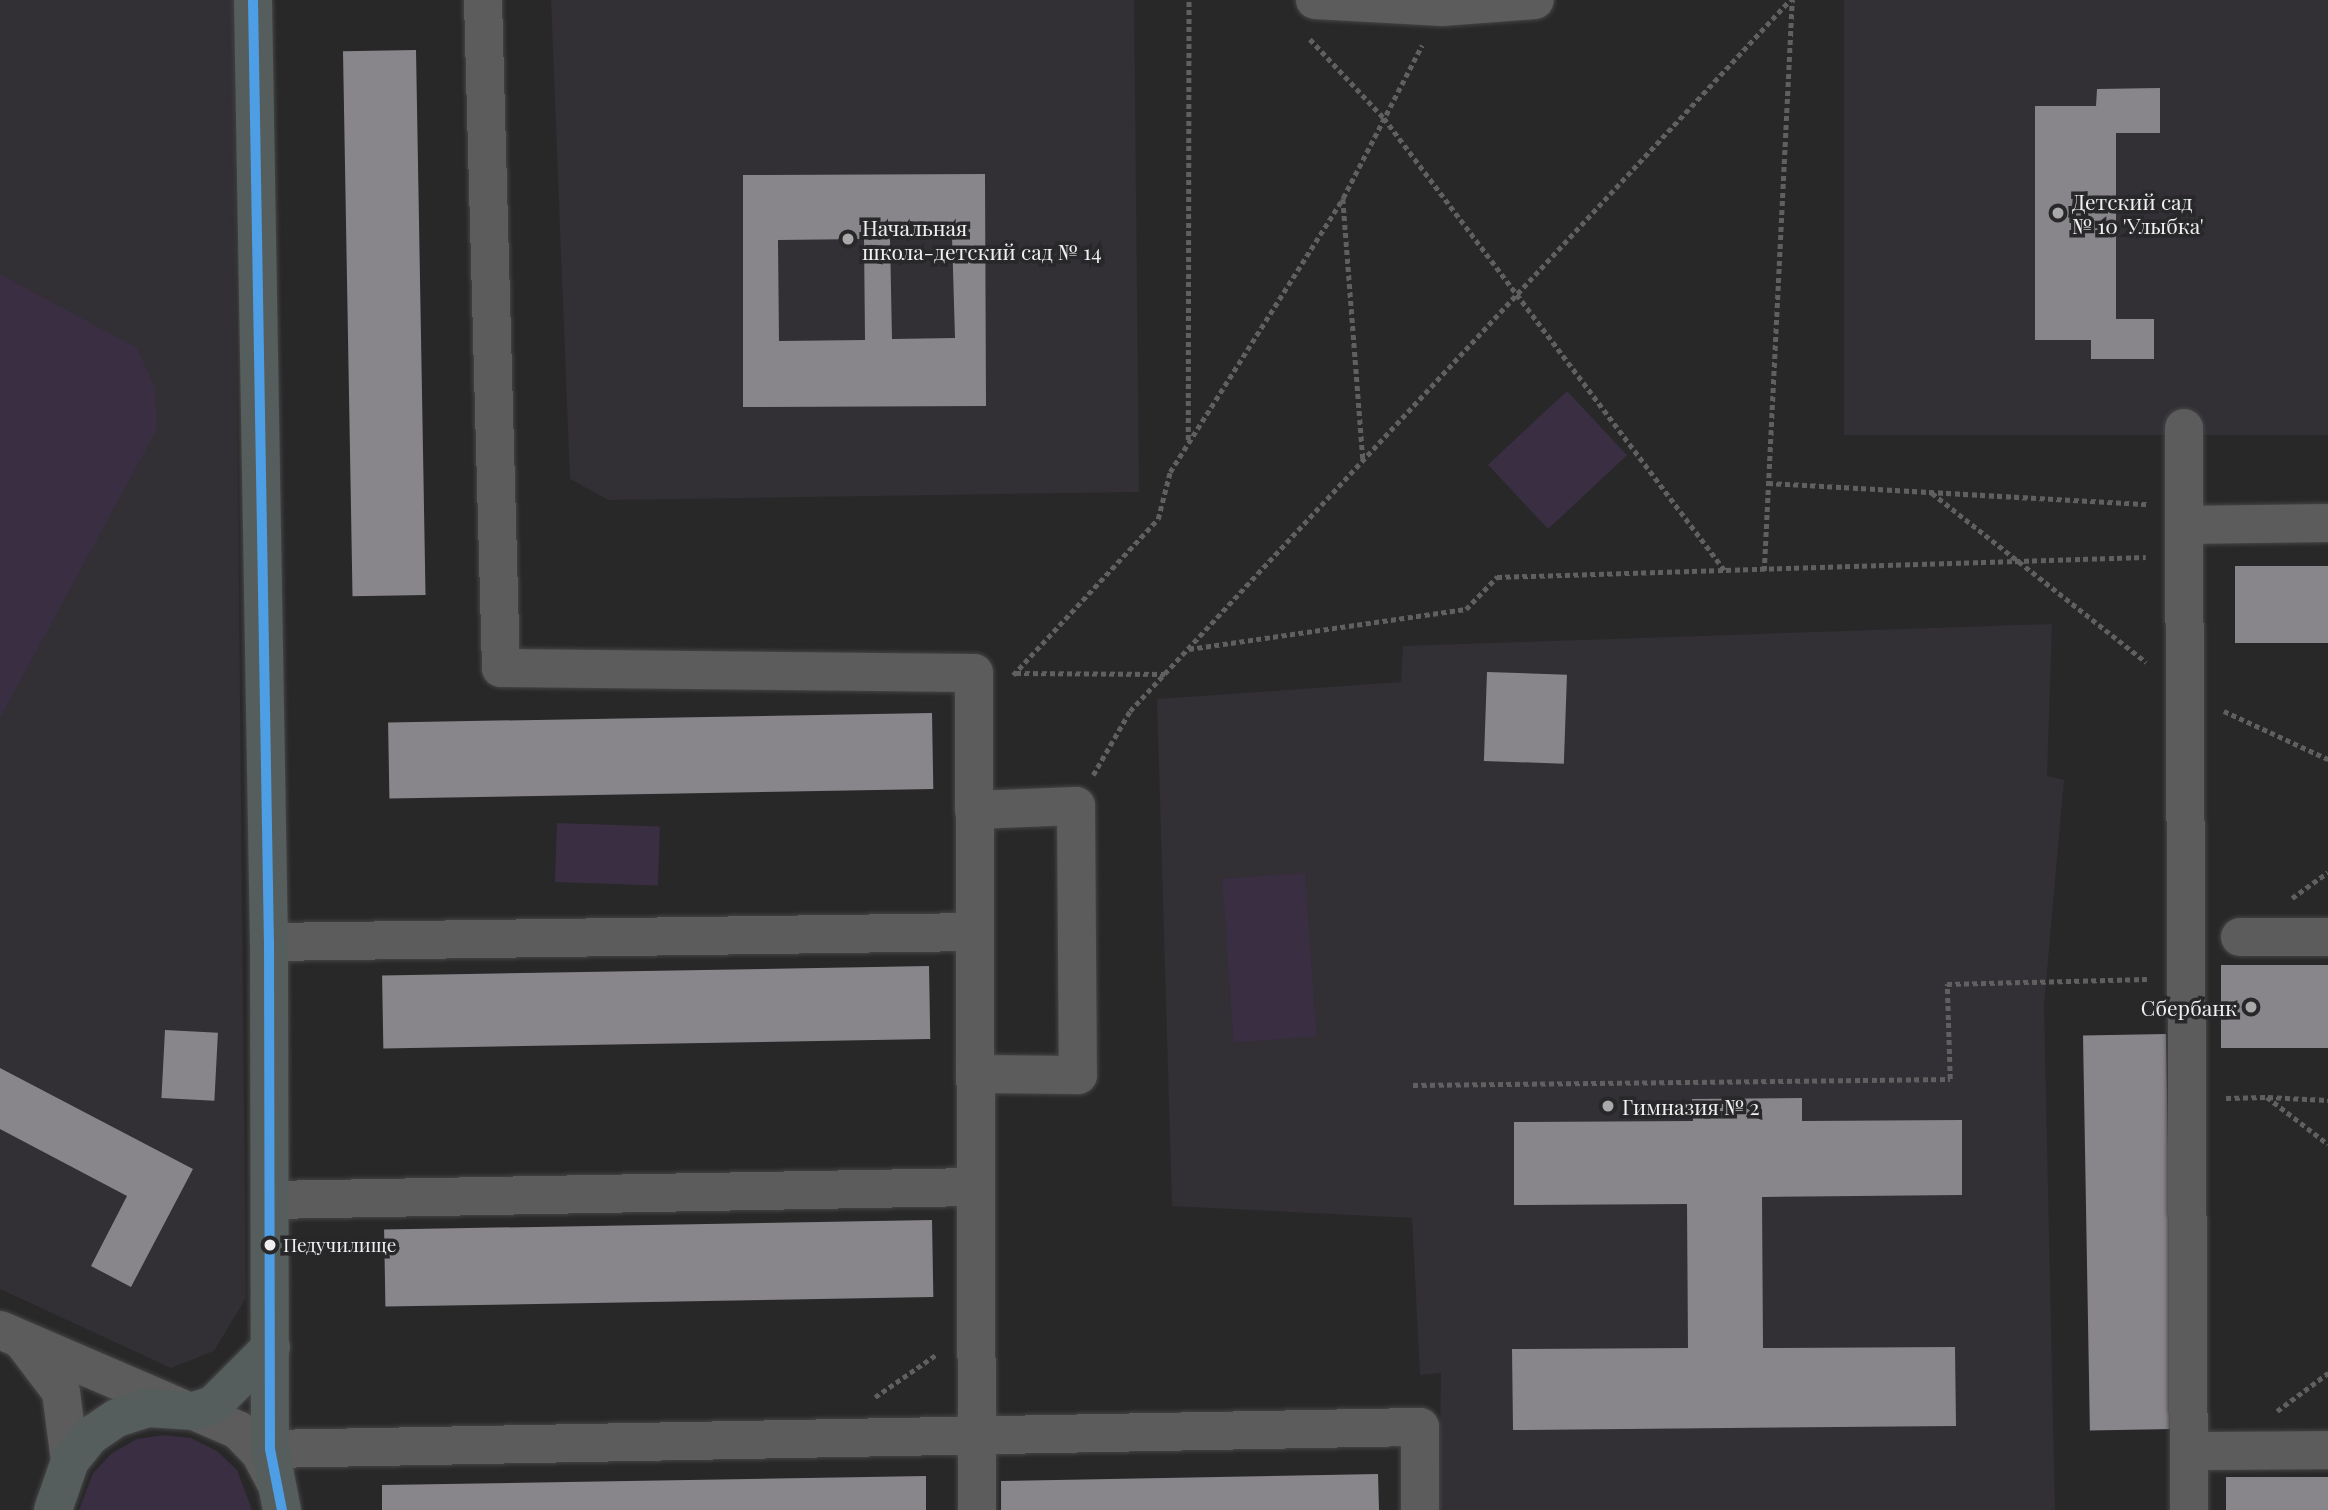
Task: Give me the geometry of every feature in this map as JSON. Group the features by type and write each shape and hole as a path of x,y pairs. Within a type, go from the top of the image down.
{"main road":[{"path":"253,0 269,942 270,1449 282,1510"},
{"path":"53,1510 70,1461 90,1436 117,1418 147,1408 187,1409 213,1405 271,1347"}],"street":[{"path":"482,0 500,668 974,673 977,1510"},
{"path":"1308,15 1442,3 1535,0"},
{"path":"2184,428 2184,515 2174,649 2185,692 2189,1510"},
{"path":"2184,515 2328,523"},
{"path":"974,810 1076,806 1078,1075 975,1074"},
{"path":"269,942 974,932"},
{"path":"2240,937 2328,937"},
{"path":"271,1200 975,1187"},
{"path":"11,1336 238,1430 260,1453 276,1481 282,1510"},
{"path":"11,1336 61,1392 70,1461"},
{"path":"270,1449 1420,1427 1420,1510"},
{"path":"2189,1451 2328,1450"}],"path":[{"path":"1188,443 1189,0"},
{"path":"1076,806 1130,711 1791,0"},
{"path":"1764,570 1791,0"},
{"path":"975,716 1158,519 1170,472 1343,198 1442,3"},
{"path":"1308,15 1726,572"},
{"path":"1343,198 1363,461"},
{"path":"1768,484 1933,493 2184,515"},
{"path":"1933,493 2185,692 2328,759"},
{"path":"1189,649 1466,609 1497,577 2155,557"},
{"path":"1015,673 1166,674"},
{"path":"1413,1085 1950,1079 1947,984 2186,978"},
{"path":"2267,1097 2328,1144"},
{"path":"2187,1099 2267,1097 2328,1100"},
{"path":"868,1402 977,1326"}],"shaded area":[{"path":"0,0 233,0 246,1298 214,1351 171,1368 0,1289"},
{"name":"Начальная школа-детский сад № 14","path":"551,0 1134,0 1139,492 608,500 570,479"},
{"name":"Детский сад № 10 'Улыбка'","path":"1844,0 2328,0 2328,435 1844,435"},
{"path":"0,274 137,348 155,388 157,429 0,718"},
{"path":"1567,391 1627,455 1548,529 1488,465"},
{"name":"Гимназия № 2","path":"2052,624 2047,776 2064,780 2044,1005 2055,1510 1439,1510 1441,1373 1420,1375 1412,1218 1172,1206 1157,699 1401,682 1403,646"},
{"path":"557,823 660,827 658,886 555,882"},
{"path":"1305,873 1316,1037 1234,1042 1222,879"},
{"path":"164,1435 191,1438 217,1451 237,1470 252,1510 79,1510 93,1473 112,1453 137,1439"}],"building":[{"path":"416,50 426,595 353,596 343,51"},
{"path":"2160,88 2160,133 2116,133 2116,319 2154,319 2154,359 2091,359 2091,340 2035,340 2035,106 2096,106 2097,89"},
{"path":"985,174 986,406 743,407 743,175","holes":["952,236 955,338 892,339 890,238","864,239 865,340 779,341 778,240"]},
{"path":"2235,566 2328,566 2328,643 2235,643"},
{"path":"1487,672 1567,675 1564,764 1484,761"},
{"path":"932,713 933,789 389,798 388,722"},
{"path":"2221,965 2328,965 2328,1048 2221,1048"},
{"path":"929,966 930,1039 383,1049 382,976"},
{"path":"165,1030 218,1033 214,1101 161,1098"},
{"path":"2166,1034 2173,1429 2090,1430 2083,1035"},
{"path":"0,1068 193,1169 131,1287 91,1266 127,1196 0,1129"},
{"path":"1802,1098 1802,1121 1962,1120 1962,1195 1762,1197 1763,1348 1955,1347 1956,1426 1513,1430 1512,1349 1688,1348 1687,1204 1514,1205 1514,1122 1693,1121 1692,1099"},
{"path":"932,1220 933,1297 385,1307 384,1230"},
{"path":"1378,1474 1379,1510 1001,1510 1001,1481"},
{"path":"926,1476 926,1510 382,1510 382,1485"},
{"path":"2226,1477 2328,1477 2328,1510 2226,1510"}],"transit line":[{"path":"253,0 269,942 270,1449 282,1510"}],"place":[{"name":"Детский сад № 10 'Улыбка'","path":"2058,213"},
{"name":"Начальная школа-детский сад № 14","path":"848,239"},
{"name":"Сбербанк","path":"2251,1007"},
{"name":"Гимназия № 2","path":"1608,1106"},
{"name":"Педучилище","path":"270,1245"}]}
